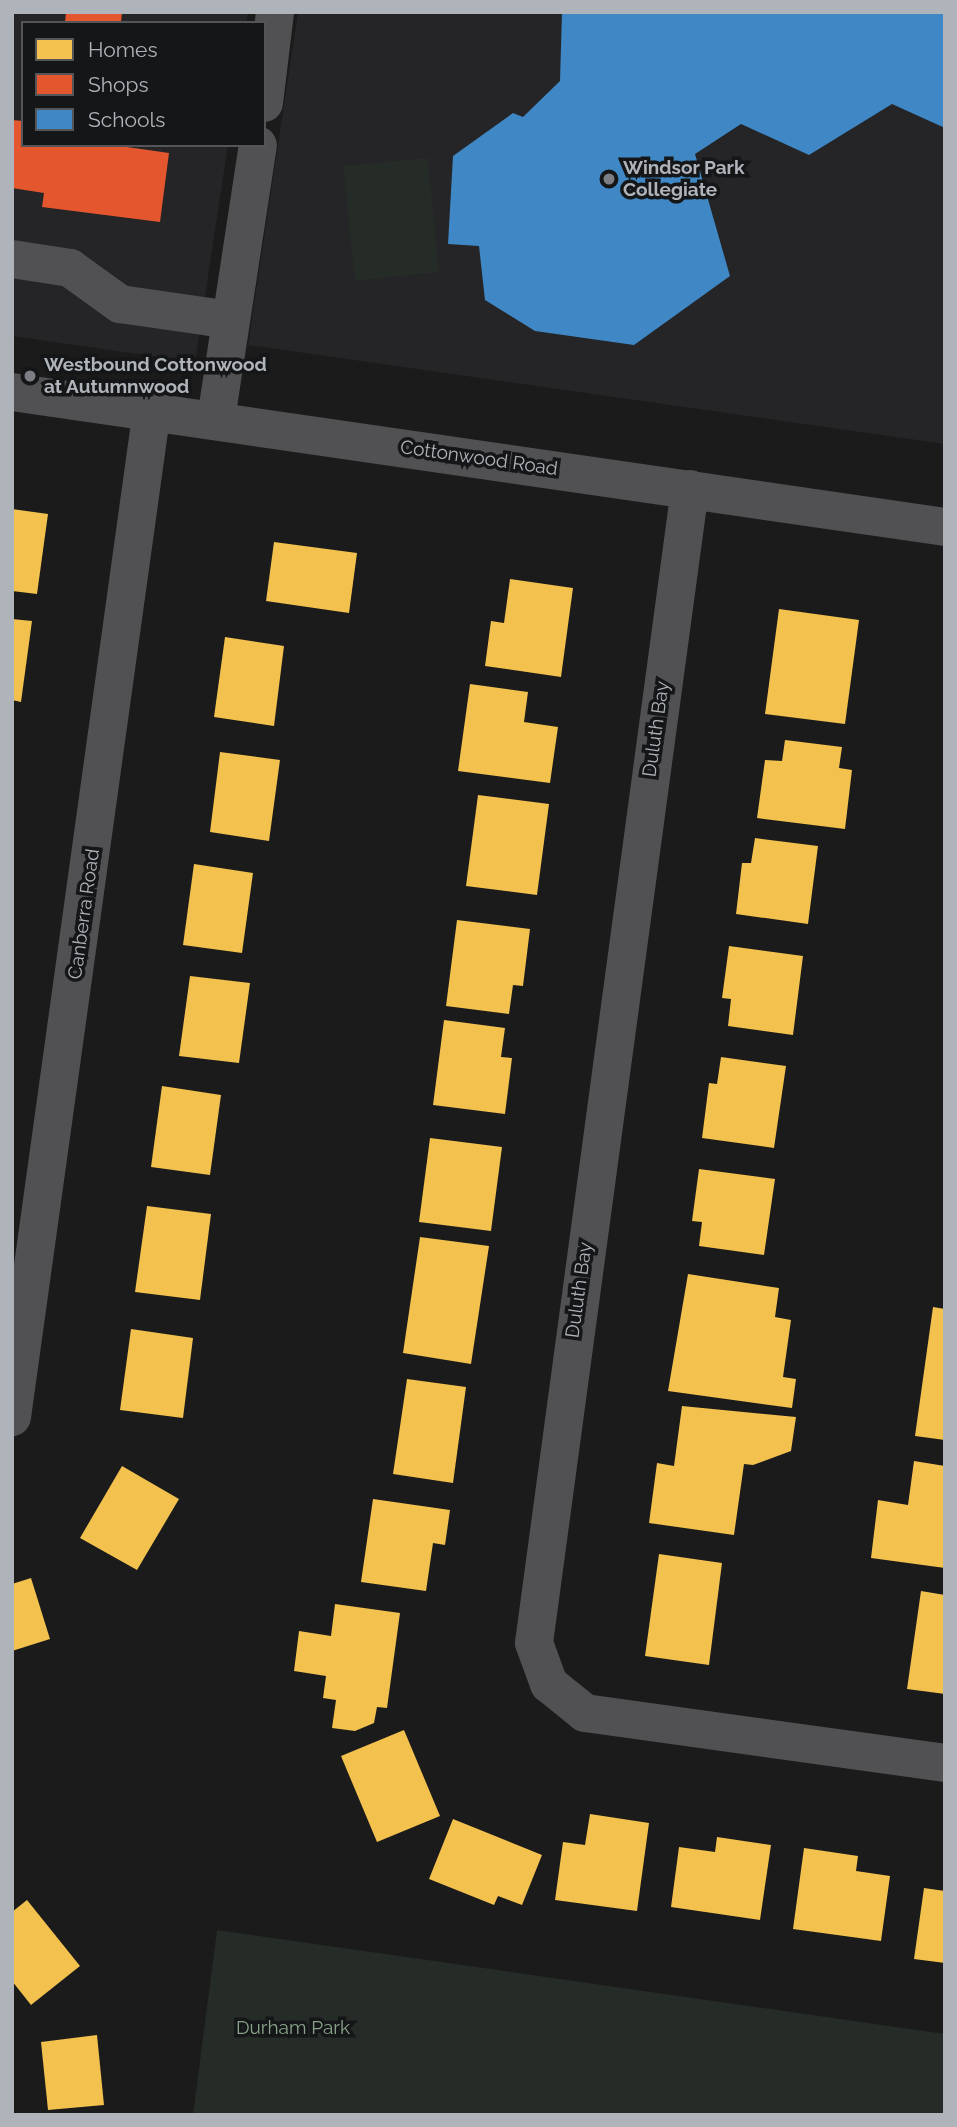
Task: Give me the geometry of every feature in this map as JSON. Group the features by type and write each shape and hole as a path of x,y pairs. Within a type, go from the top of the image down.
{"street":[{"path":"266,86 275,12"},
{"path":"216,419 258,147"},
{"path":"12,259 70,268 120,304 231,320"},
{"name":"Cottonwood Road","path":"12,392 216,419 945,527"},
{"name":"Canberra Road","path":"12,1417 152,410"},
{"name":"Duluth Bay","path":"690,489 534,1643 548,1684 584,1713 945,1763"}],"shaded area":[{"path":"12,12 248,12 246,21 21,21 21,147 228,147 195,362 12,336"},
{"name":"Windsor Park Collegiate","path":"298,12 945,12 945,444 248,345"}],"green space":[{"path":"428,158 439,272 355,281 343,166"},
{"name":"Durham Park","path":"217,1930 945,2034 945,2115 193,2115"}],"building: Homes":[{"path":"12,509 48,514 37,594 12,591"},
{"path":"274,542 357,553 349,613 266,601"},
{"path":"510,579 573,588 561,677 485,666 491,621 504,623"},
{"path":"779,609 859,620 845,724 765,714"},
{"path":"12,619 32,621 21,702 12,700"},
{"path":"225,637 284,646 274,726 214,717"},
{"path":"470,684 528,692 524,722 558,727 550,783 458,771"},
{"path":"785,740 842,747 839,768 852,770 845,829 757,818 765,760 782,761"},
{"path":"220,752 280,760 269,841 210,832"},
{"path":"478,795 549,804 537,895 466,886"},
{"path":"755,838 818,846 808,924 736,914 742,863 751,863"},
{"path":"194,864 253,873 242,953 183,945"},
{"path":"457,920 530,929 523,986 513,985 509,1014 446,1006"},
{"path":"729,946 803,956 793,1035 728,1026 731,999 722,998"},
{"path":"190,976 250,983 239,1063 179,1056"},
{"path":"444,1020 505,1028 501,1057 512,1058 505,1114 433,1105"},
{"path":"721,1057 786,1066 774,1148 702,1138 709,1083 717,1084"},
{"path":"162,1086 221,1095 210,1175 151,1167"},
{"path":"430,1138 502,1147 491,1231 419,1222"},
{"path":"699,1169 775,1179 764,1255 699,1246 702,1222 692,1221"},
{"path":"147,1206 211,1214 200,1300 135,1292"},
{"path":"420,1237 489,1246 471,1364 403,1353"},
{"path":"688,1274 779,1288 775,1317 791,1320 783,1377 796,1379 792,1408 668,1391"},
{"path":"933,1307 945,1309 945,1440 915,1436"},
{"path":"131,1329 193,1338 183,1418 120,1410"},
{"path":"407,1379 466,1387 453,1483 393,1474"},
{"path":"682,1406 796,1417 791,1451 753,1465 744,1464 734,1535 649,1523 657,1463 674,1466"},
{"path":"914,1461 945,1466 945,1568 871,1558 878,1500 908,1505"},
{"path":"122,1466 179,1499 137,1570 80,1538"},
{"path":"373,1499 450,1510 445,1545 433,1543 426,1591 361,1582"},
{"path":"659,1554 722,1563 709,1665 645,1656"},
{"path":"31,1578 50,1639 12,1651 12,1584"},
{"path":"921,1591 945,1595 945,1694 907,1689"},
{"path":"335,1604 400,1613 387,1708 377,1707 374,1723 355,1731 332,1728 336,1700 323,1698 326,1676 294,1671 299,1631 331,1636"},
{"path":"404,1730 440,1816 377,1842 341,1756"},
{"path":"590,1814 649,1823 637,1911 555,1900 563,1842 585,1845"},
{"path":"453,1819 542,1855 522,1905 498,1896 494,1905 429,1879"},
{"path":"717,1837 771,1845 760,1920 671,1907 679,1847 715,1852"},
{"path":"804,1848 858,1856 856,1871 890,1876 881,1941 793,1929"},
{"path":"924,1888 945,1891 945,1963 914,1959"},
{"path":"27,1900 80,1966 31,2005 12,1981 12,1912"},
{"path":"97,2035 104,2105 48,2110 41,2042"}],"building: Shops":[{"path":"66,12 122,12 121,21 65,21"},
{"path":"12,120 21,121 21,147 127,147 169,153 160,222 42,207 44,193 12,188"}],"building: Schools":[{"path":"562,12 945,12 945,128 892,104 809,155 741,124 695,154 730,276 634,345 535,331 485,300 479,246 448,244 453,156 513,113 523,117 560,81"}],"place":[{"name":"Windsor Park Collegiate","path":"609,179"},
{"name":"Westbound Cottonwood at Autumnwood","path":"30,376"}]}
